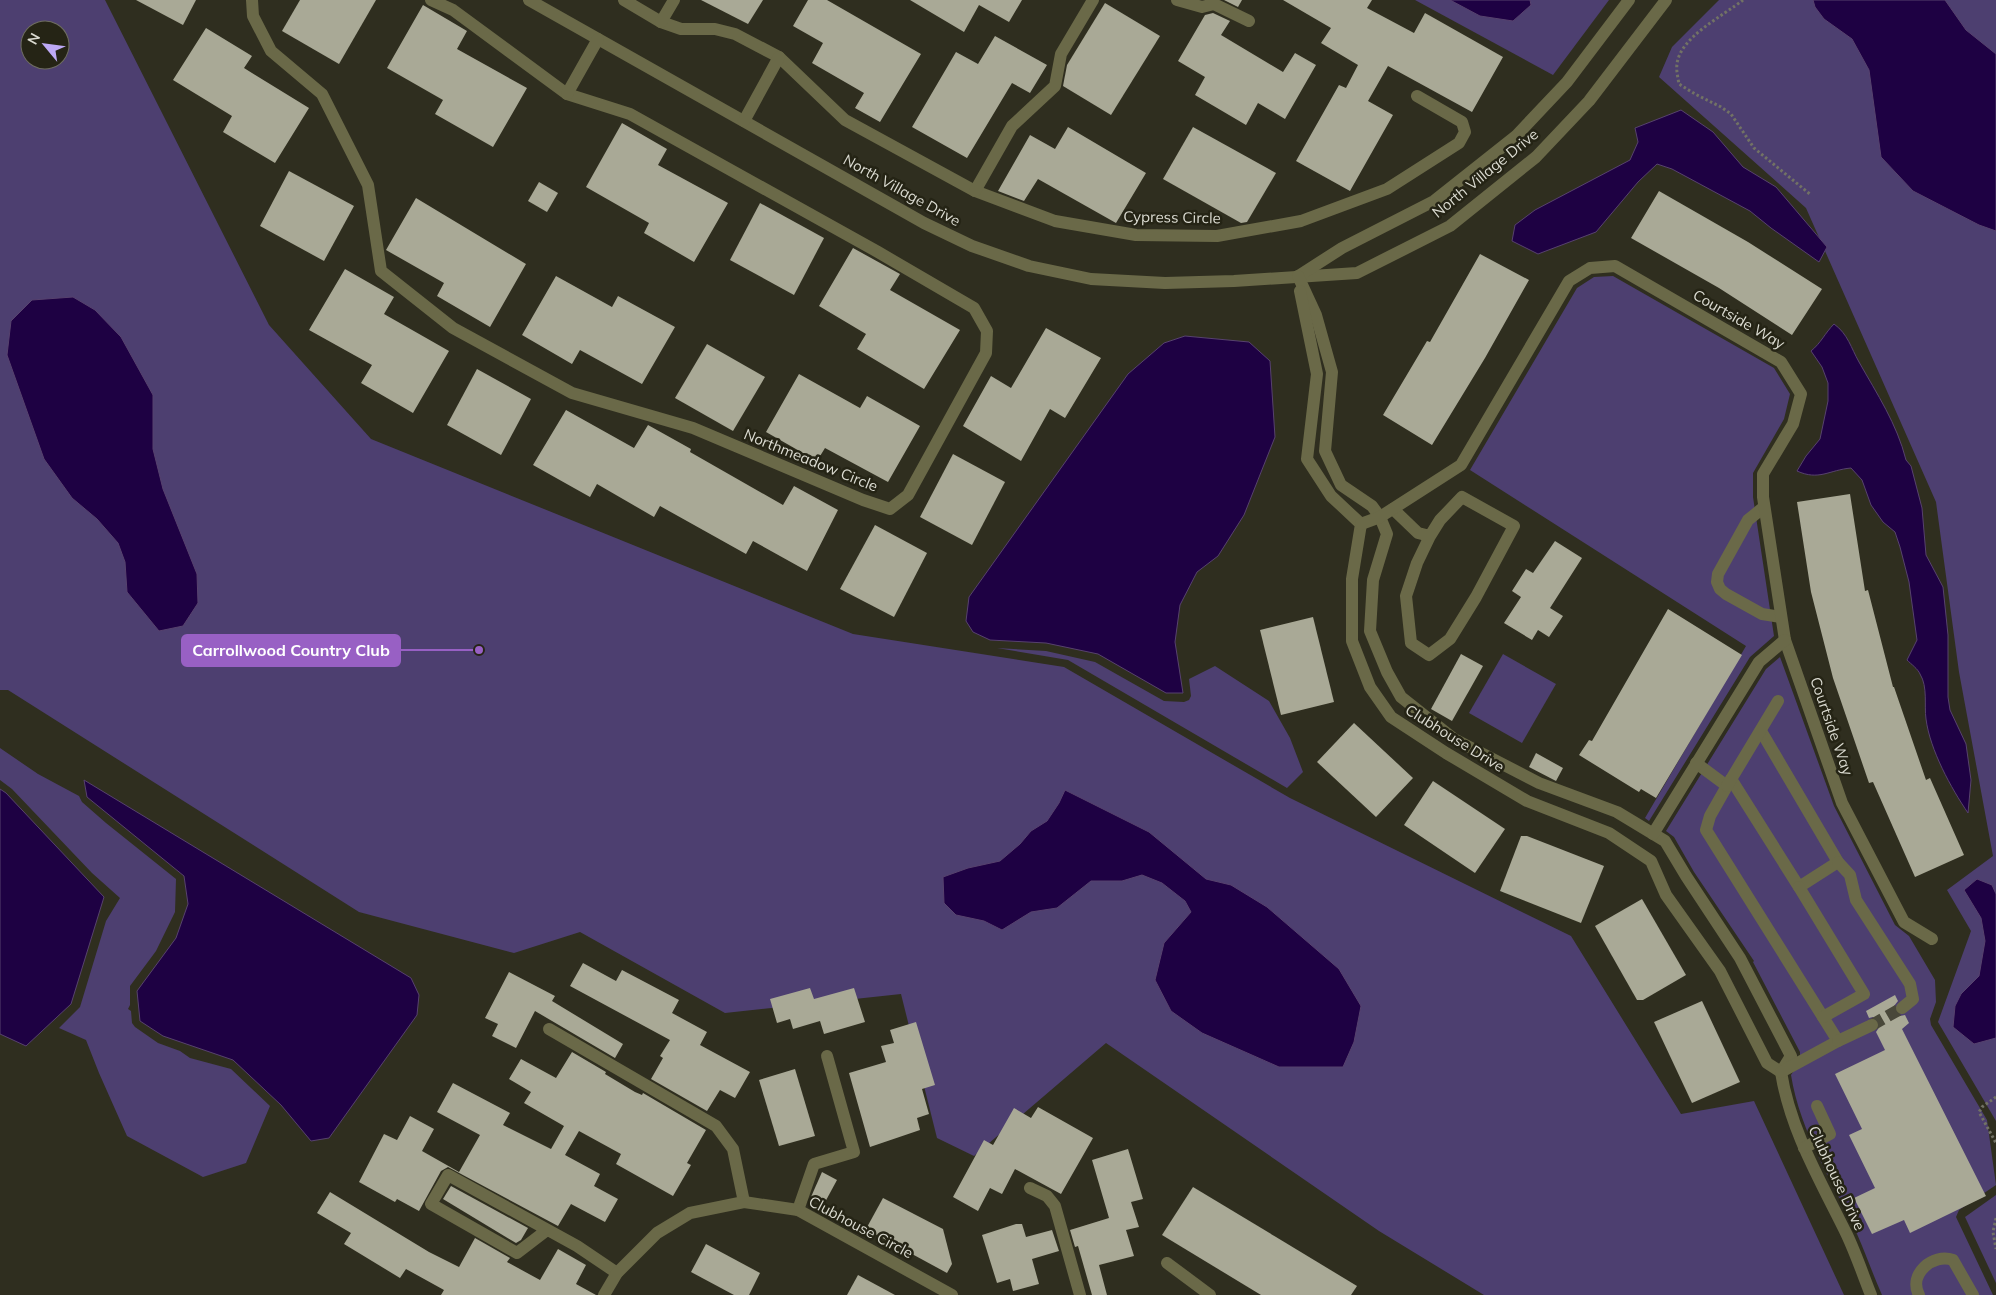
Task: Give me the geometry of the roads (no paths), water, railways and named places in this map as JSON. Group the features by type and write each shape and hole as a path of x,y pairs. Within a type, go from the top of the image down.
{"street":[{"name":"Northmeadow Circle","path":"252,0 253,16 271,50 322,94 368,184 381,271 453,328 572,392 693,428 863,500 890,509 908,495 986,353 987,331 974,308 878,252 630,114 567,94 453,10 431,0"},
{"name":"North Village Drive","path":"529,0 924,223 972,246 1029,266 1091,279 1166,284 1357,273 1450,226 1536,157 1589,101 1666,0"},
{"name":"Cypress Circle","path":"624,0 661,22 681,29 715,30 735,34 779,58 846,120 975,191 1056,221 1136,236 1217,236 1301,221 1387,188 1459,143 1465,132 1462,122 1417,96"},
{"path":"661,22 674,0"},
{"path":"975,191 1012,126 1055,86 1062,54 1093,0"},
{"path":"1178,0 1202,7 1214,4 1249,21"},
{"name":"North Village Drive","path":"1298,276 1342,248 1434,201 1516,136 1567,82 1629,0"},
{"path":"567,94 598,39"},
{"path":"744,121 779,58"},
{"name":"Courtside Way","path":"1361,524 1380,517 1460,465 1569,281 1590,268 1615,266 1780,362 1801,394 1793,424 1763,474 1764,506 1785,640 1842,803 1904,922 1932,939"},
{"path":"1298,276 1316,315 1332,372 1324,452 1341,485 1372,506 1380,517"},
{"path":"1298,276 1317,374 1307,459 1331,496 1361,524"},
{"path":"1462,497 1514,526 1476,597 1450,639 1429,655 1411,643 1406,596 1417,562 1430,536 1440,520 1462,497"},
{"path":"1764,506 1748,520 1718,574 1717,582 1720,589 1726,594 1762,614 1781,617"},
{"path":"1393,509 1418,533 1430,536"},
{"name":"Clubhouse Drive","path":"1380,517 1387,534 1373,580 1370,631 1387,672 1401,697 1454,739 1539,783 1617,812 1665,841 1740,958 1791,1056 1781,1072 1790,1114 1804,1148 1848,1238 1871,1295"},
{"name":"Clubhouse Drive","path":"1361,524 1352,579 1352,641 1370,687 1391,717 1527,802 1609,833 1651,861 1666,895 1720,971 1767,1063 1781,1072"},
{"path":"1653,834 1758,662 1785,640"},
{"path":"1778,701 1710,816 1706,830 1838,1041"},
{"path":"1760,731 1838,862 1850,875 1856,900 1910,984 1913,999 1902,1008"},
{"path":"1696,763 1729,782 1799,887 1864,994 1823,1017"},
{"path":"1799,887 1838,862"},
{"path":"1720,971 1740,958"},
{"path":"1781,1072 1872,1025"},
{"path":"549,1029 716,1126 733,1149 744,1202"},
{"path":"798,1210 814,1164 854,1152 827,1056"},
{"path":"1804,1148 1830,1134 1817,1106"},
{"path":"547,1230 517,1253 431,1204 448,1174 577,1246 617,1273"},
{"path":"1030,1188 1047,1196 1055,1206 1080,1295"},
{"name":"Clubhouse Circle","path":"604,1295 617,1273 657,1234 690,1213 744,1202 798,1210 952,1295"},
{"path":"1915,1294 1917,1276 1924,1267 1933,1260 1946,1257 1953,1260 1973,1295"},
{"path":"1167,1263 1210,1295"}],"tunnel":[{"path":"1872,1025 1902,1008"}],"place":[{"name":"Carrollwood Country Club","path":"479,650"}]}
